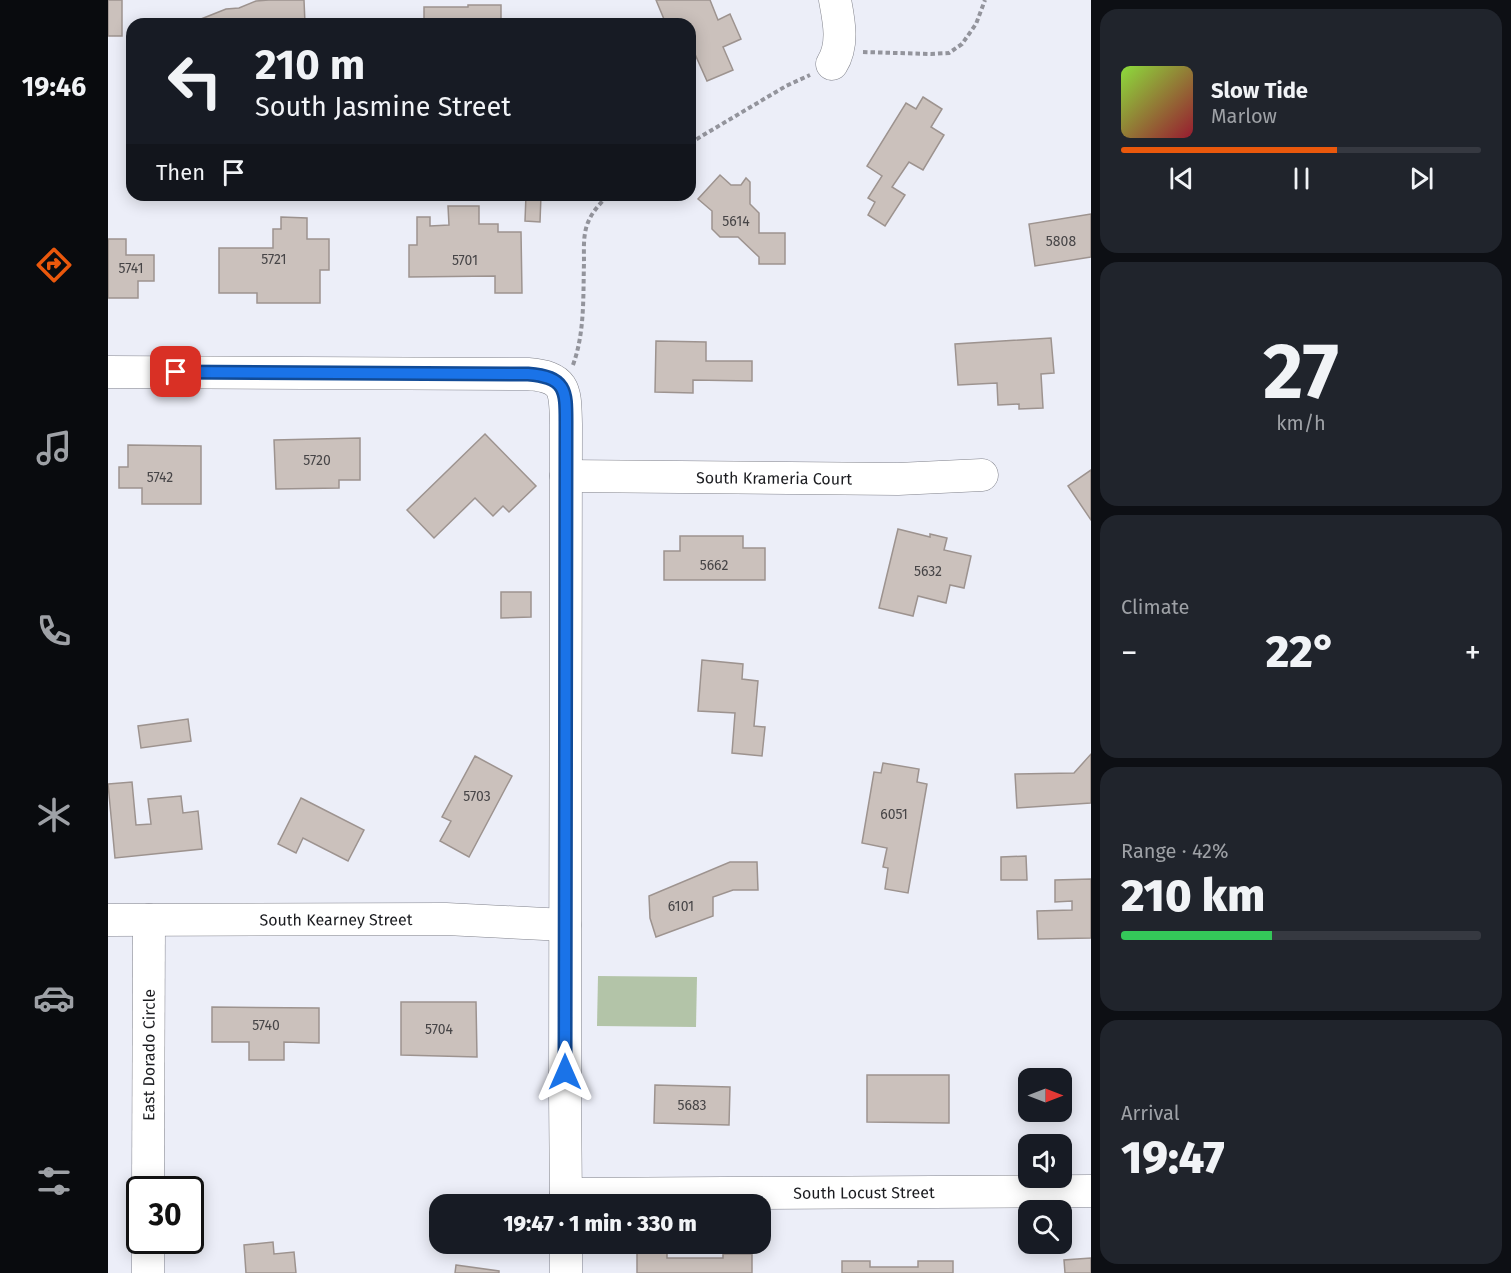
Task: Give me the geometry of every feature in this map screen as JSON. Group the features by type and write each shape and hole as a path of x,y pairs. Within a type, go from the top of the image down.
{"street":[{"path":"832,64 836,59 840,40 835,0"},
{"path":"108,372 539,374 559,382 566,401 566,1194"},
{"name":"South Krameria Court","path":"566,476 898,479 982,475"},
{"name":"South Kearney Street","path":"108,920 446,919 565,926"},
{"name":"East Dorado Circle","path":"148,1176 149,920"},
{"name":"South Locust Street","path":"771,1196 1091,1191"},
{"path":"148,1254 148,1273"},
{"path":"566,1254 566,1273"}],"path":[{"path":"559,382 573,366 580,339 586,226 603,201"}],"green space":[{"path":"598,976 697,977 696,1027 597,1026"}],"building":[{"path":"108,0 122,0 122,36 108,36"},
{"path":"304,0 305,18 204,18 226,9 239,8 256,1"},
{"path":"656,0 710,0 718,20 730,14 741,39 723,47 733,70 707,81 696,56 696,18 664,18"},
{"path":"468,5 501,5 501,18 424,18 424,7 468,7"},
{"path":"923,97 942,109 931,127 944,135 923,170 909,162 892,187 905,195 885,226 868,215 875,202 868,198 882,176 867,166 906,103 916,109"},
{"path":"720,175 731,185 741,185 746,178 750,182 750,204 759,213 759,233 785,233 785,264 759,264 759,257 738,237 720,237 712,229 712,211 698,199"},
{"path":"526,201 541,201 540,222 525,221"},
{"path":"448,206 479,206 479,224 498,224 498,232 521,232 522,293 495,293 495,276 409,277 409,245 417,245 417,217 430,217 430,226 449,225"},
{"path":"1091,214 1091,257 1035,266 1029,224"},
{"path":"281,217 307,218 307,239 329,239 329,270 320,270 320,303 257,303 257,293 219,293 219,248 273,248 273,229 281,229"},
{"path":"108,239 126,239 126,255 154,255 154,281 138,281 138,298 108,298"},
{"path":"1051,338 1054,373 1041,374 1043,408 1019,409 1019,404 998,405 997,383 958,385 955,344"},
{"path":"656,341 706,342 706,361 752,361 752,381 693,380 693,393 655,392"},
{"path":"485,434 536,486 509,512 503,506 493,516 475,498 434,538 407,510"},
{"path":"360,438 360,480 339,480 339,488 276,489 274,440"},
{"path":"128,445 201,446 201,504 142,504 142,488 119,488 119,467 128,467"},
{"path":"1091,470 1091,520 1068,486"},
{"path":"898,529 930,537 930,534 947,538 944,550 971,556 964,588 950,585 946,603 918,596 913,616 879,608"},
{"path":"680,536 743,536 743,548 765,548 765,580 664,580 664,551 680,551"},
{"path":"501,592 531,592 531,617 501,618"},
{"path":"702,660 743,664 742,679 758,681 754,726 765,727 762,756 732,753 735,713 698,711"},
{"path":"188,719 191,741 141,748 138,726"},
{"path":"1091,754 1091,803 1017,808 1015,774 1074,773"},
{"path":"475,756 512,776 469,857 440,841 451,821 442,817"},
{"path":"883,763 919,769 917,782 927,784 908,893 885,889 888,868 883,867 887,848 862,843 874,772 881,773"},
{"path":"132,782 136,825 151,824 148,799 181,796 183,813 198,811 202,849 115,858 108,784"},
{"path":"301,798 364,830 348,861 303,838 296,853 278,844"},
{"path":"1026,856 1027,880 1001,880 1001,857"},
{"path":"730,862 757,862 758,890 733,890 713,897 713,916 656,937 650,918 649,896"},
{"path":"1091,879 1091,938 1038,939 1037,911 1072,910 1072,901 1055,902 1055,880"},
{"path":"401,1002 476,1002 477,1057 401,1055"},
{"path":"212,1007 319,1008 319,1043 284,1042 284,1060 249,1060 249,1042 212,1042"},
{"path":"867,1075 949,1075 949,1123 867,1122"},
{"path":"655,1085 730,1087 729,1125 654,1123"},
{"path":"273,1242 274,1254 294,1252 296,1273 246,1273 244,1245"},
{"path":"637,1254 667,1254 667,1258 723,1258 723,1254 752,1254 752,1273 637,1273"},
{"path":"1091,1258 1091,1273 1065,1273 1064,1260"},
{"path":"842,1261 870,1261 870,1267 918,1267 918,1261 953,1261 953,1273 842,1273"},
{"path":"456,1265 499,1271 499,1273 455,1273"}],"route":[{"path":"176,372 539,374 559,382 566,401 565,1072"}]}
